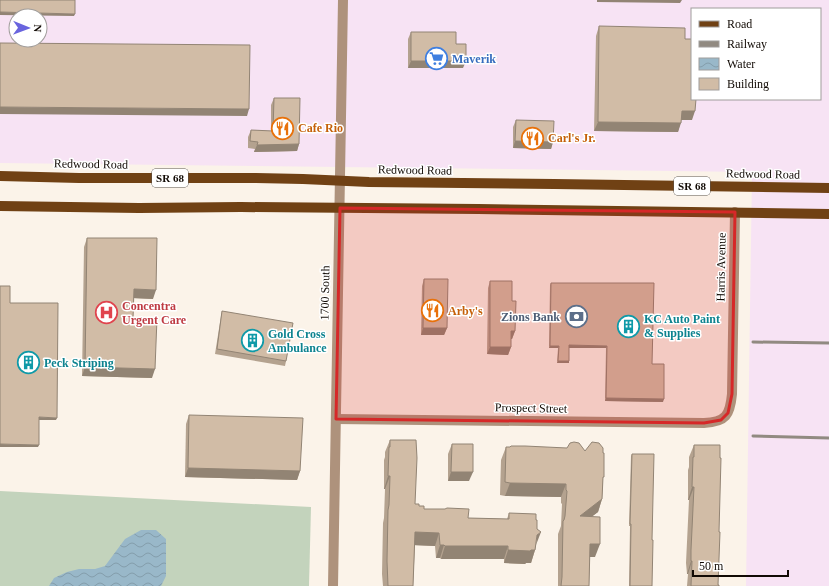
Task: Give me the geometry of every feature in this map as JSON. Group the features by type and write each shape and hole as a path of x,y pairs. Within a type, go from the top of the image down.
{"main road":[{"name":"Redwood Road","path":"0,176 78,178 264,178 369,182 829,188"},
{"name":"SR 68","path":"0,206 139,208 241,207 829,214"}],"street":[{"name":"1700 South","path":"333,586 343,0"},
{"name":"Harris Avenue","path":"725,417 730,408 732,394 735,212"},
{"name":"Prospect Street","path":"336,419 704,423 716,422 725,417"}],"highlighted area":[{"path":"340,208 735,212 732,394 728,413 721,420 704,423 336,419"}],"shaded area":[{"path":"0,0 829,0 829,586 746,586 752,172 0,163"}],"green space":[{"path":"0,491 311,507 309,586 0,586"}],"water":[{"path":"141,530 156,530 166,539 166,576 161,586 49,586 54,578 67,572 79,569 95,569 105,566 125,539"}],"building":[{"path":"0,0 75,0 75,14 48,13 48,8 8,8 8,12 0,12"},
{"path":"599,26 685,28 685,39 691,39 691,100 696,100 695,111 682,111 681,123 598,122"},
{"name":"Maverik","path":"411,32 456,32 456,44 466,44 466,61 411,61"},
{"path":"0,43 8,43 8,48 48,48 48,43 250,45 249,109 0,107"},
{"path":"274,98 300,98 299,144 257,145 258,142 250,141 251,130 273,131"},
{"name":"Carl's Jr.","path":"516,120 554,121 553,142 515,141"},
{"name":"Concentra Urgent Care","path":"87,238 157,238 156,290 134,289 133,318 157,318 155,369 85,367"},
{"name":"Arby's","path":"424,279 448,279 447,328 423,328"},
{"path":"490,281 512,281 512,301 516,301 515,331 511,331 511,347 490,347"},
{"path":"551,283 654,283 652,364 664,364 664,399 606,398 607,346 569,345 569,361 558,361 559,346 550,346"},
{"name":"Peck Striping","path":"0,286 10,286 10,303 58,303 57,418 39,417 39,445 0,444"},
{"name":"Gold Cross Ambulance","path":"222,311 293,323 286,361 217,349"},
{"path":"189,415 303,418 300,471 188,468"},
{"path":"390,440 416,440 417,458 415,504 424,506 424,509 469,509 468,518 509,519 509,513 536,514 537,529 541,532 537,535 535,550 508,550 508,546 445,546 440,545 439,533 415,532 413,586 388,586 387,561 390,476 388,476"},
{"path":"592,442 599,443 603,448 604,453 602,499 580,516 600,517 600,544 590,544 589,586 561,586 563,521 565,516 567,491 566,484 505,482 506,447 525,446 567,448 570,443 579,443 585,451"},
{"path":"452,444 473,444 473,472 451,472"},
{"path":"694,445 720,445 719,586 691,586"},
{"path":"632,454 654,454 652,586 630,586"}],"railway":[{"path":"753,342 829,343"},
{"path":"753,436 829,438"}],"place":[{"name":"Maverik","path":"436,59"},
{"name":"Cafe Rio","path":"282,128"},
{"name":"Carl's Jr.","path":"532,138"},
{"name":"Arby's","path":"433,311"},
{"name":"Concentra Urgent Care","path":"107,313"},
{"name":"Zions Bank","path":"576,317"},
{"name":"KC Auto Paint & Supplies","path":"629,326"},
{"name":"Gold Cross Ambulance","path":"253,341"},
{"name":"Peck Striping","path":"28,363"}]}
